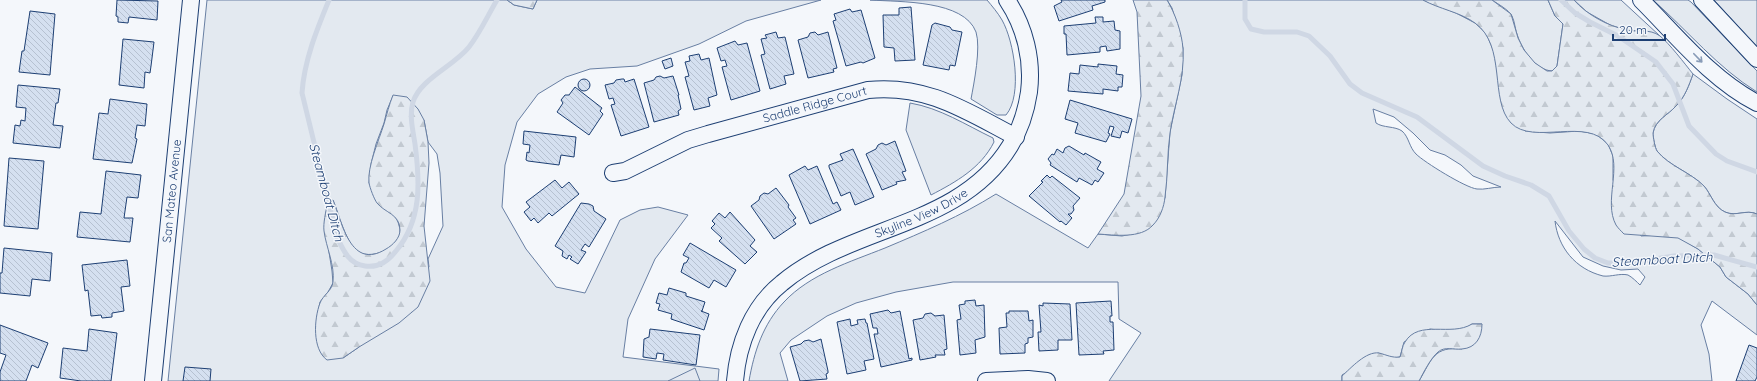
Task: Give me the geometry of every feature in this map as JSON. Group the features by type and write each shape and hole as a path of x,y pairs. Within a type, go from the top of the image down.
{"street":[{"name":"San Mateo Avenue","path":"153,381 191,0"},
{"name":"Skyline View Drive","path":"734,381 740,347 747,328 760,307 781,283 795,272 827,255 932,211 967,192 994,169 1016,137 1028,103 1030,64 1021,25 1007,0"},
{"path":"1641,0 1710,70 1757,103"},
{"path":"1702,0 1757,59"},
{"name":"Saddle Ridge Court","path":"613,173 625,171 688,140 868,90 888,88 907,90 940,99 1016,137"},
{"path":"986,381 1028,379 1047,381"}],"green space":[{"path":"207,0 507,0 514,5 533,9 537,0 821,0 746,21 699,44 637,66 590,69 566,77 538,94 517,122 505,165 502,207 526,249 556,287 585,293 620,220 640,210 658,207 688,215 655,259 628,319 623,357 719,369 718,381 168,381","holes":["393,96 424,120 428,142 437,154 440,173 443,226 428,259 429,267 359,347 343,358 317,317 320,302 333,283 329,252 327,204 333,200 345,233 356,250 362,253 376,254 384,251 396,242 400,229 392,210 369,183 371,164 376,144"]},
{"path":"507,0 537,0 533,9 514,5"},
{"path":"870,0 987,0 1002,20 1013,54 1015,68 1014,95 1011,106 1006,115 997,115 971,99 978,47 976,32 969,22 959,14 945,8 914,3"},
{"path":"1133,0 1167,0 1178,23 1181,36 1183,60 1181,81 1170,133 1167,181 1161,212 1158,219 1148,229 1135,234 1127,235 1098,234 1124,194 1141,96 1137,12"},
{"path":"1167,0 1423,0 1456,13 1475,23 1486,33 1494,52 1503,108 1525,131 1550,133 1579,131 1596,134 1608,144 1613,156 1613,180 1641,236 1661,235 1678,237 1698,249 1720,267 1726,277 1748,294 1757,305 1757,335 1712,301 1701,325 1709,354 1712,381 1419,381 1431,360 1435,356 1445,350 1462,349 1482,324 1472,324 1464,329 1446,331 1430,329 1404,342 1400,357 1393,358 1378,353 1342,375 1342,381 1109,381 1141,333 1119,319 1118,282 953,282 896,292 856,303 827,316 791,340 780,353 788,381 749,381 760,339 765,329 784,302 794,292 818,276 942,223 996,194 1088,248 1098,234 1122,236 1141,232 1165,198 1170,132 1182,75 1183,48 1172,8","holes":["1373,109 1394,117 1430,150 1445,155 1461,165 1473,176 1501,187 1483,189 1472,188 1445,174 1416,154 1402,131 1376,123","1555,221 1583,257 1603,266 1621,270 1638,269 1645,277 1640,285 1628,275 1622,274 1603,276 1593,273 1576,262 1564,248 1560,240"]},
{"path":"1423,0 1492,0 1511,14 1518,38 1524,50 1535,63 1547,71 1552,71 1557,66 1563,24 1555,16 1548,0 1574,0 1591,15 1605,23 1631,31 1652,32 1664,39 1693,74 1682,99 1659,121 1654,128 1653,135 1657,151 1667,161 1704,186 1715,204 1721,210 1733,214 1749,212 1757,214 1757,305 1748,294 1726,277 1720,267 1698,249 1678,238 1624,234 1616,225 1611,205 1614,163 1608,145 1599,137 1588,133 1574,131 1533,132 1521,129 1511,123 1504,113 1495,59 1491,45 1485,33 1469,19"},
{"path":"1492,0 1548,0 1555,16 1563,24 1557,66 1552,71 1546,70 1531,59 1520,42 1511,14"},
{"path":"1574,0 1621,0 1660,36 1644,30 1629,31 1610,25 1587,12"},
{"path":"1653,0 1688,0 1691,2 1757,71 1757,92 1716,61"},
{"path":"1714,0 1757,0 1757,47"},
{"path":"1693,74 1757,119 1757,214 1749,212 1733,214 1721,210 1715,204 1704,186 1667,161 1656,150 1653,135 1654,128 1659,121 1682,99"},
{"path":"393,95 407,97 418,109 424,120 428,142 429,163 424,226 430,281 418,307 399,323 343,358 327,360 319,349 316,333 316,317 320,303 331,288 333,282 332,263 324,231 327,204 333,200 344,231 356,249 364,254 374,254 386,249 396,241 400,233 398,220 377,203 369,183 370,169"},
{"path":"910,103 921,105 953,118 993,138 994,142 989,151 975,167 950,185 931,195 906,130"},
{"path":"1472,324 1482,324 1481,333 1477,341 1467,348 1446,349 1438,352 1432,358 1419,381 1342,381 1342,376 1364,357 1374,353 1379,353 1392,357 1400,357 1405,342 1411,335 1418,331 1464,328"}],"shaded area":[{"path":"695,368 700,381 668,381"}],"building":[{"path":"117,0 158,1 157,20 129,17 128,23 118,22 118,17 116,16"},
{"path":"1061,0 1105,0 1105,2 1092,6 1093,10 1059,21 1054,6 1062,2"},
{"path":"911,7 915,60 895,61 894,48 884,47 883,15 899,15 899,8"},
{"path":"850,9 852,12 861,10 875,58 863,63 861,62 846,66 833,21 836,20 834,14"},
{"path":"30,11 55,14 50,75 19,72"},
{"path":"1095,17 1103,17 1103,22 1114,21 1115,30 1120,31 1120,49 1107,51 1106,46 1100,47 1100,52 1067,55 1064,26 1096,23"},
{"path":"935,23 950,27 952,30 962,32 955,66 950,65 949,70 923,65 932,25"},
{"path":"776,32 778,38 785,37 794,74 784,76 786,84 770,89 761,55 765,54 761,39 767,38 765,35"},
{"path":"815,32 818,35 828,32 837,68 833,69 834,72 808,78 798,40 808,37 810,33"},
{"path":"123,39 154,42 150,73 145,72 144,88 119,85"},
{"path":"735,41 738,45 747,43 760,91 731,100 722,67 727,66 725,60 721,61 717,48"},
{"path":"699,54 701,60 709,58 717,95 708,98 710,106 694,110 685,77 689,76 685,62 690,61 689,56"},
{"path":"671,58 673,66 665,69 662,61"},
{"path":"1098,64 1117,66 1116,74 1123,75 1122,87 1118,87 1118,91 1103,89 1103,94 1068,91 1070,73 1079,74 1080,65 1098,67"},
{"path":"660,76 664,78 673,76 679,95 681,109 678,111 679,115 654,122 644,83 654,80 656,77"},
{"path":"584,79 588,81 590,85 588,89 584,91 580,89 578,85 580,81"},
{"path":"624,79 625,82 634,79 649,127 621,136 611,105 615,104 613,98 609,99 605,85 614,83 616,80"},
{"path":"18,85 60,89 58,103 56,103 53,125 63,126 60,148 13,143 15,125 20,126 21,120 25,121 26,108 16,107"},
{"path":"575,87 602,108 600,111 603,114 589,135 557,112 563,103 561,100 565,95 569,95"},
{"path":"110,99 147,104 145,126 137,125 135,138 137,139 132,163 93,159 99,113 108,114"},
{"path":"1070,100 1132,119 1128,133 1122,131 1120,138 1111,136 1114,127 1110,126 1108,133 1110,134 1106,142 1075,133 1078,123 1065,119"},
{"path":"524,131 576,137 574,157 561,155 559,165 526,160 530,145 523,144"},
{"path":"895,141 906,171 902,172 906,180 896,182 897,184 882,190 866,154 876,149 878,145 882,143 886,145"},
{"path":"1069,146 1084,155 1085,153 1101,162 1097,169 1104,173 1098,182 1095,180 1092,185 1079,178 1077,182 1050,165 1051,163 1048,159 1052,154 1054,155 1057,149 1063,153 1065,148"},
{"path":"853,149 874,197 855,205 850,192 841,196 829,167 829,165 843,160 840,154"},
{"path":"9,158 44,161 38,229 4,226"},
{"path":"805,166 808,170 817,166 833,204 837,202 841,210 810,224 789,175"},
{"path":"106,171 141,175 138,198 127,197 124,218 133,218 130,242 77,237 80,212 101,214"},
{"path":"1047,175 1050,178 1052,176 1080,198 1073,206 1074,210 1071,214 1068,214 1072,218 1066,225 1061,221 1060,222 1029,196 1043,182 1041,181"},
{"path":"555,180 562,188 569,182 579,194 552,216 549,213 538,223 534,218 531,221 524,212 530,207 526,202"},
{"path":"776,188 789,205 788,207 796,218 793,220 796,224 774,239 751,206 759,200 760,196 764,193 768,194"},
{"path":"581,203 593,206 594,211 606,219 589,247 585,244 581,250 586,252 578,264 570,259 572,257 569,255 567,259 562,256 563,251 555,246"},
{"path":"730,212 755,240 750,246 757,252 745,264 719,241 722,238 711,228 715,224 712,221 719,213 725,218"},
{"path":"690,243 736,270 726,287 714,280 709,288 681,272 684,263 686,263 689,258 683,255"},
{"path":"4,248 52,253 50,281 32,279 30,296 0,293 0,273 2,273"},
{"path":"127,260 130,286 121,287 124,311 112,313 112,317 102,318 101,315 91,316 88,290 85,291 82,265"},
{"path":"669,288 686,293 686,296 705,302 701,311 709,314 704,330 671,319 672,314 658,310 660,304 656,303 659,293 667,295"},
{"path":"975,300 976,306 984,305 985,337 975,340 976,353 960,355 957,320 961,319 959,305 965,304 965,301"},
{"path":"1111,301 1112,316 1110,316 1110,322 1113,322 1114,350 1103,351 1104,354 1079,355 1076,303"},
{"path":"1043,303 1070,304 1072,340 1058,340 1058,350 1039,351 1038,332 1041,332 1039,305 1043,306"},
{"path":"888,310 891,313 900,311 909,359 912,358 912,360 881,367 874,334 878,334 877,328 873,328 870,314"},
{"path":"1009,311 1028,311 1029,321 1033,320 1033,337 1028,338 1028,343 1025,344 1025,353 1000,354 999,328 1007,327 1006,313 1009,313"},
{"path":"931,313 935,316 944,315 947,349 944,350 945,355 935,355 936,357 920,360 913,320 923,318 925,314"},
{"path":"850,319 851,326 858,324 857,320 865,319 874,359 864,361 866,370 847,374 837,322"},
{"path":"0,325 48,343 38,368 32,365 26,381 0,381 0,372 6,355 0,353"},
{"path":"89,329 117,333 111,381 81,381 60,378 63,348 87,351"},
{"path":"650,329 700,335 696,365 663,360 664,354 657,353 656,359 643,357 644,339 649,337"},
{"path":"821,339 828,371 826,374 827,379 800,381 790,347 801,344 804,341 809,340 813,342"},
{"path":"1749,345 1757,348 1757,377 1755,381 1736,381"},
{"path":"185,367 211,369 210,381 183,381"}],"waterway":[{"name":"Steamboat Ditch","path":"329,0 308,57 302,93 337,237 347,256 359,265 365,266 379,265 390,258 411,227 415,214 418,172 411,112 413,102 423,86 463,54 469,47 497,0"},
{"name":"Steamboat Ditch","path":"1245,0 1245,19 1251,29 1264,32 1297,32 1309,36 1330,56 1350,84 1362,93 1417,117 1483,166 1505,176 1531,185 1549,196 1569,231 1584,249 1595,258 1608,263 1630,263 1674,256 1714,255 1757,267"},
{"name":"Steamboat Ditch","path":"1561,0 1575,13 1618,36 1656,62 1673,84 1689,126 1716,154 1727,161 1757,172"}]}
